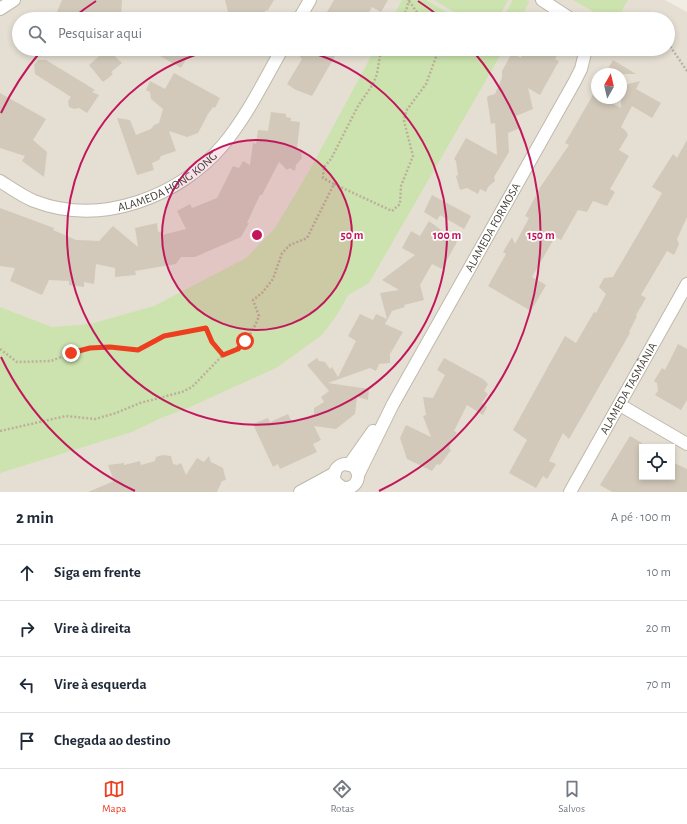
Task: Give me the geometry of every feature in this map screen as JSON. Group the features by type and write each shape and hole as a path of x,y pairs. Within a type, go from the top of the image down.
{"street":[{"path":"0,9 14,0"},
{"path":"303,12 310,0"},
{"path":"542,0 560,12"},
{"name":"ALAMEDA HONG KONG","path":"0,181 36,201 69,208 85,209 117,207 144,201 187,179 206,163 224,144 241,120 278,56"},
{"name":"ALAMEDA FORMOSA","path":"300,492 356,482 392,404 575,81 581,69 584,56"},
{"name":"ALAMEDA TASMÂNIA","path":"570,492 687,284"},
{"name":"ALAMEDA FORMOSA","path":"344,484 341,465 349,465 392,404"},
{"path":"620,405 687,444"},
{"path":"349,465 355,468 358,475"},
{"path":"315,492 344,484"}],"path":[{"path":"409,0 417,12"},
{"path":"405,12 409,0"},
{"path":"675,53 687,71"},
{"path":"380,56 377,74 373,84 358,106 331,160 324,168 323,178 392,211 400,204 401,186 413,156 404,121 406,111 426,84 436,56"},
{"path":"0,431 66,416 95,419 116,414 140,404 192,388 223,355 238,349 255,326 259,316 253,300 262,293 273,279 282,253 290,245 307,238 334,184"},
{"path":"0,349 17,362 51,361 71,353 90,348 110,347 138,350 164,336 206,328 212,342 223,355"}],"shaded area":[{"path":"0,0 665,0 687,12 687,492 0,492"}],"green space":[{"path":"402,0 426,0 446,12 396,12"},
{"path":"434,0 508,0 502,12 454,12"},
{"path":"513,0 526,0 529,2 524,12 506,12"},
{"path":"573,0 628,0 621,12 594,12"},
{"path":"371,56 500,56 369,283 348,295 337,315 322,335 276,368 132,432 0,473 0,307 52,327 90,324 154,306 246,258 275,228 308,173"}],"building":[{"path":"62,0 122,0 121,12 57,12"},
{"path":"225,0 274,0 268,10 264,12 228,12"},
{"path":"334,0 388,0 381,12 372,7 369,12 327,12"},
{"path":"99,56 114,56 122,63 111,72 113,74 103,82 89,65"},
{"path":"160,56 188,56 181,68"},
{"path":"335,56 312,96 296,90 287,84 302,59 300,57"},
{"path":"510,56 517,56 521,58 522,56 556,56 555,59 559,61 540,95 528,88 533,109 516,116 520,128 508,133 509,152 494,177 495,181 488,187 486,192 480,189 478,194 467,188 460,190 456,176 458,175 456,161 454,159 466,138 497,155 495,123 491,124 487,98 488,96 495,94 502,78 502,71"},
{"path":"38,60 46,60 95,90 92,92 99,95 87,113 79,108 74,109 69,107 68,101 71,97 35,74 34,65"},
{"path":"613,60 626,68 608,68"},
{"path":"627,69 636,74 627,74"},
{"path":"174,73 220,98 215,108 213,107 208,114 198,133 187,137 169,131 176,151 161,156 159,160 152,163 154,170 137,175 117,118 130,120 136,135 151,129 154,125 159,123 163,109 151,99 150,92 146,90 150,81 165,89"},
{"path":"640,81 636,89 661,103 652,118 632,106 621,127 628,135 619,150 629,156 610,189 615,192 607,206 593,201 587,212 578,210 561,240 555,237 532,277 546,285 531,311 488,286 506,254 503,252 512,237 515,244 529,218 525,216 541,186 569,145 565,143 591,98 591,104 613,104 621,108 621,104 627,104 627,84"},
{"path":"0,93 46,119 33,140 47,152 44,177 22,161 25,156 0,148"},
{"path":"271,112 286,114 286,117 291,118 291,121 300,122 297,148 301,151 302,158 296,165 295,171 290,168 287,170 279,162 262,195 260,195 247,223 249,223 241,237 195,257 181,257 176,264 135,271 136,275 115,277 115,268 96,264 94,284 84,282 84,287 69,285 69,281 49,280 42,295 10,281 15,268 0,266 0,208 54,228 53,230 76,240 99,241 113,226 138,247 135,228 157,223 158,232 162,231 162,235 186,229 177,211 190,204 192,208 217,198 233,166 239,168 243,161 250,165 253,143 256,144 258,130 268,131"},
{"path":"687,140 687,217 677,239 679,244 674,255 667,251 641,295 646,298 636,315 637,316 629,332 630,333 569,439 563,433 549,461 556,464 547,479 543,476 536,488 509,473 527,440 513,430 565,336 576,343 594,312 596,313 606,294 599,287 604,278 613,277 662,193 652,187 673,154 677,158"},
{"path":"432,195 471,216 464,229 440,215 437,220 424,212"},
{"path":"429,221 457,242 442,269 432,264 420,285 424,300 404,305 405,307 392,311 385,324 403,332 390,354 390,363 379,364 376,371 370,368 328,383 369,389 368,400 357,397 355,414 336,429 314,426 321,440 313,444 317,452 280,469 278,464 273,467 253,424 268,418 270,422 288,414 292,422 314,414 314,408 324,402 321,397 329,391 307,365 317,358 319,361 325,362 330,369 332,367 338,377 356,341 348,336 360,314 373,320 376,314 387,319 380,293 399,290 382,280 415,255 402,248 411,231 420,236"},
{"path":"678,344 687,349 687,400 681,410 655,395 658,391 657,383 654,381 662,368 665,370"},
{"path":"444,358 483,379 488,384 484,391 488,394 482,403 487,407 483,415 467,405 454,431 457,432 449,448 451,450 440,465 437,464 432,471 407,459 400,438 406,425 431,437 423,416 426,415 423,397 433,398 445,375 437,370"},
{"path":"630,436 642,443 639,444 639,480 675,480 675,463 687,469 687,492 612,492 600,485"},
{"path":"163,455 171,456 173,464 177,465 181,463 186,475 197,458 204,462 209,456 211,462 223,468 226,480 222,481 217,492 88,492 114,481 108,465 124,463 124,465 140,461 141,465 155,461 156,457"}],"route":[{"path":"71,353 90,348 110,347 138,350 150,342 164,336 206,328 212,342 223,355 238,349 245,341"}]}
